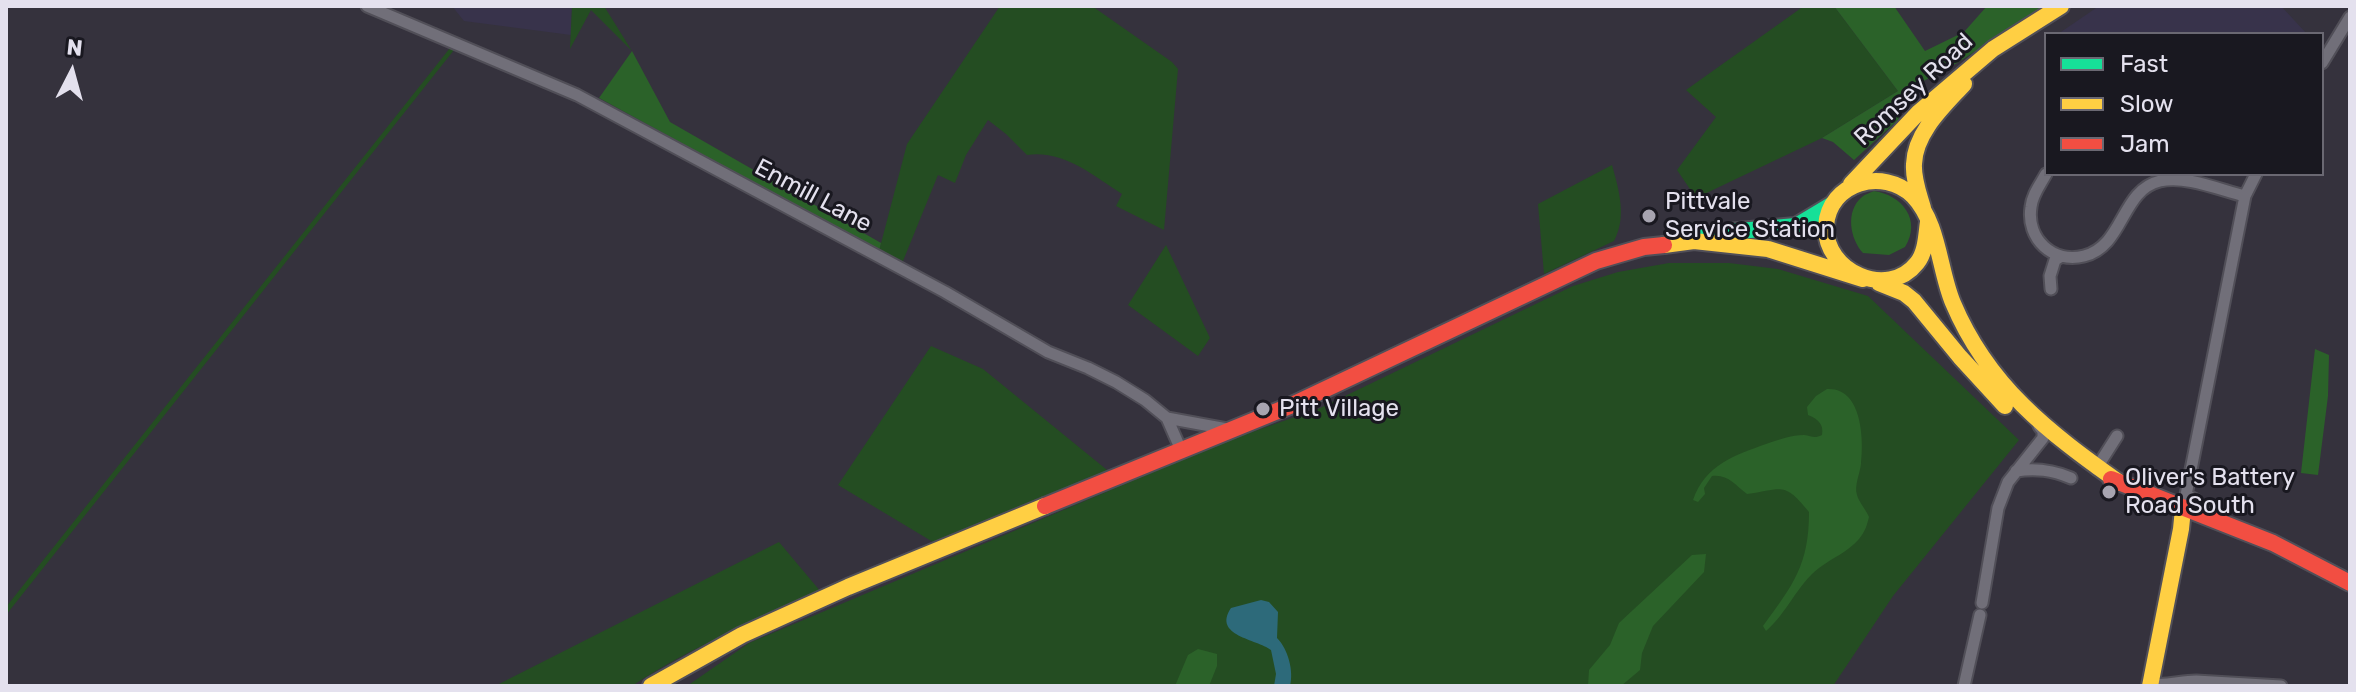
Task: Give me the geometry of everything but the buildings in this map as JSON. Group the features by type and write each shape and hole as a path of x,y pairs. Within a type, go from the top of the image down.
{"main road":[{"name":"Romsey Road","path":"1851,184 1919,112 1993,49 2061,6"},
{"name":"Romsey Road","path":"2015,37 1975,72 1920,139 1914,164 1916,183 1952,302 1990,370 2025,411 2096,469"},
{"path":"1694,241 1716,233 1796,226 1831,205 1851,184 1869,179 1894,182 1914,196 1926,216 1924,247 1918,262 1897,279 1870,280 1848,269 1835,256 1828,241 1826,229 1831,205"},
{"path":"651,686 742,635 848,587 1292,405 1596,261 1644,247 1694,241 1768,249 1904,293 2001,403 2043,438 2120,483 2189,505 2273,543 2350,583"},
{"path":"2151,685 2181,529 2189,505"}],"street":[{"name":"Enmill Lane","path":"367,6 577,95 945,292 1048,352 1116,382 1167,418 1232,430"},
{"path":"2324,60 2350,17"},
{"path":"2045,176 2031,205 2030,218 2035,237 2060,257"},
{"path":"2189,505 2186,495 2245,196 2255,176"},
{"path":"2051,289 2050,276 2055,260 2080,257 2101,248 2145,187 2161,181 2189,182 2245,196"},
{"path":"1964,686 1981,609 1994,523 2008,482 2043,438 2043,431 2025,411"},
{"path":"1167,418 1181,450"},
{"path":"2096,469 2117,436"},
{"path":"2016,471 2054,471 2071,478"},
{"path":"2151,685 2196,681 2277,686"}],"shaded area":[{"path":"452,6 572,6 571,35 464,21"},
{"path":"2099,6 2281,6 2305,32 2061,32"}],"green space":[{"path":"572,6 604,6 632,51 591,10 570,49"},
{"path":"1000,6 1092,6 1178,69 1164,230 1116,206 1122,194 1089,172 1053,156 1027,155 988,120 966,155 955,183 938,175 903,261 879,251 907,144"},
{"path":"1804,6 1834,6 1898,91 1822,138 1696,198 1677,170 1716,117 1686,90"},
{"path":"1834,6 1894,6 1925,51 1964,32 1987,6 2046,6 1920,83 1904,105 1898,120 1854,160 1833,142 1822,138 1898,91"},
{"path":"450,48 454,50 6,615 6,607"},
{"path":"632,51 670,122 881,243 879,251 599,98"},
{"path":"1612,165 1621,213 1614,241 1544,274 1538,204"},
{"path":"1874,191 1901,203 1910,218 1910,237 1905,247 1889,255 1863,253 1852,233 1853,210 1863,196"},
{"path":"1166,245 1210,338 1198,356 1128,305"},
{"path":"1669,263 1729,263 1778,269 1868,296 2019,440 1893,596 1833,686 687,686 749,643 1229,440 1318,409 1573,286 1618,272"},
{"path":"931,346 983,369 1112,474 933,542 838,485"},
{"path":"2315,349 2329,355 2328,396 2318,475 2301,473"},
{"path":"1827,389 1848,396 1858,416 1862,454 1856,491 1869,517 1859,539 1811,575 1766,631 1763,626 1791,586 1802,561 1809,512 1788,491 1776,489 1747,494 1731,481 1718,476 1712,476 1698,502 1693,500 1705,478 1732,457 1785,438 1822,435 1821,425 1808,415 1807,407"},
{"path":"779,542 821,592 701,647 632,686 495,686"},
{"path":"1706,554 1704,572 1653,626 1642,653 1640,670 1621,686 1588,686 1589,670 1610,645 1619,623 1692,555"},
{"path":"1198,649 1217,654 1217,666 1209,686 1175,686 1188,655"}],"water":[{"path":"1261,600 1269,602 1278,612 1277,638 1289,660 1290,686 1274,686 1276,674 1271,650 1239,635 1227,625 1231,608"}],"traffic: fast":[{"path":"1704,237 1716,233 1796,226 1831,205"}],"traffic: slow":[{"path":"1851,184 1919,112 1993,49 2061,6"},
{"path":"1923,208 1914,175 1919,141 1932,120 1964,84"},
{"path":"1928,222 1925,243 1917,263 1905,274 1875,280 1846,268 1835,256 1828,242 1826,226 1829,211 1837,199 1859,184 1887,182 1913,196 1928,219 1953,303 1984,359 2002,383 2045,426 2120,483"},
{"path":"1664,245 1694,241 1768,249 1863,279"},
{"path":"1879,283 1904,293 1914,301 2005,406"},
{"path":"651,686 742,635 848,587 1045,506"},
{"path":"2150,686 2183,509"}],"traffic: jam":[{"path":"1045,506 1292,405 1596,261 1644,247 1664,245"},
{"path":"2111,479 2273,543 2350,583"}],"place":[{"name":"Pittvale Service Station","path":"1649,216"},
{"name":"Pitt Village","path":"1263,409"},
{"name":"Oliver's Battery Road South","path":"2109,492"}]}
